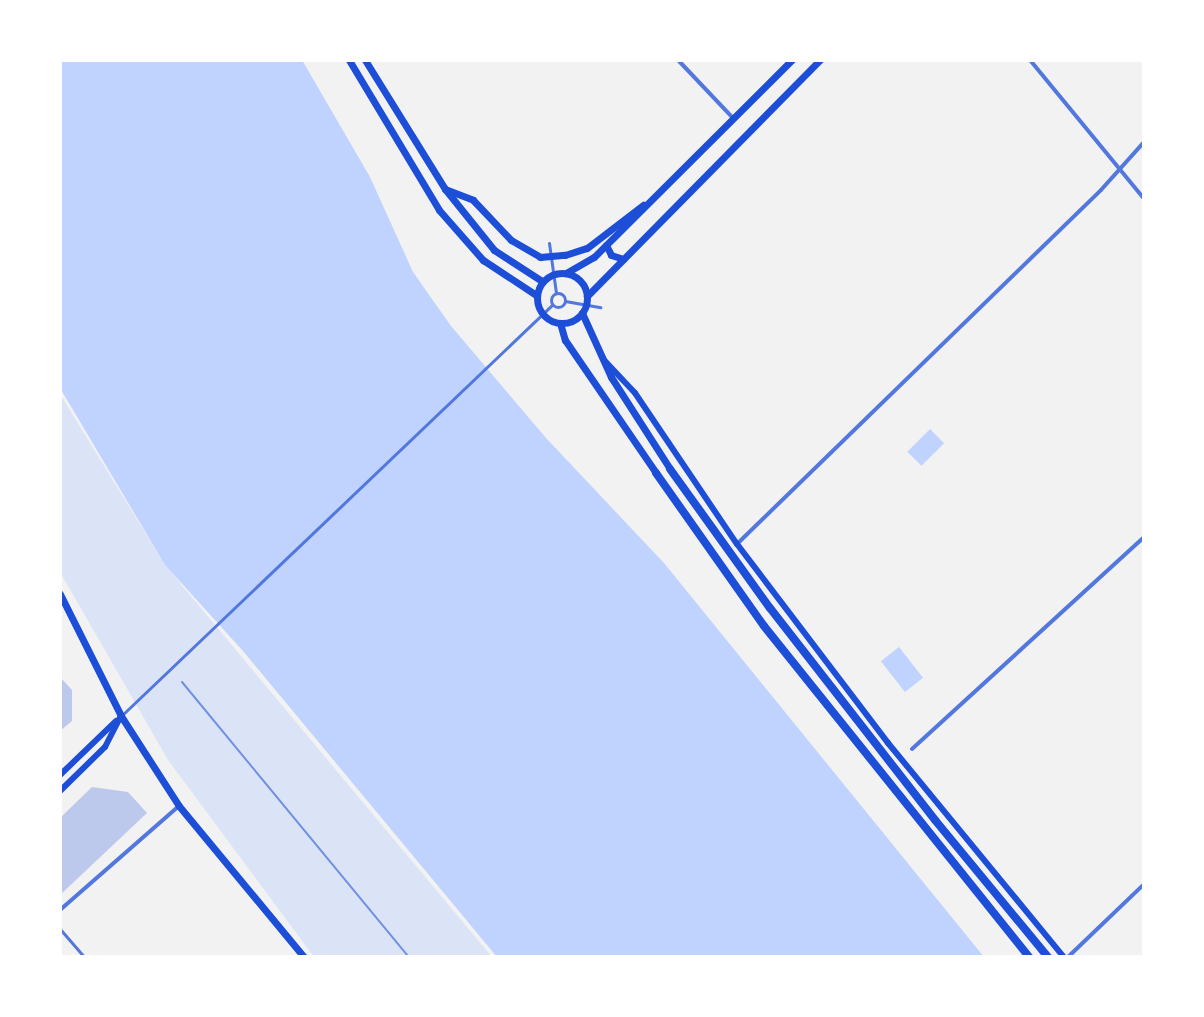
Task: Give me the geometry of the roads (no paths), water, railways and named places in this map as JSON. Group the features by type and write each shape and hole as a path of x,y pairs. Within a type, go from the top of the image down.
{"highway":[{"path":"670,469 770,608 935,820 1048,957"},
{"path":"656,473 764,626 1029,957"}],"main road":[{"path":"349,60 439,210 483,260 536,295"},
{"path":"365,60 445,189 494,250 542,281"},
{"path":"582,313 568,323 560,323 540,311 536,295 542,281 553,274 566,273 594,257 792,60"},
{"path":"670,469 596,351 582,313 587,296 820,60"},
{"path":"445,189 473,200 511,240 540,257 565,255 587,248 630,212 655,197"},
{"path":"606,245 611,255 623,259"},
{"path":"566,273 581,281 587,296"},
{"path":"560,323 565,340 656,473"},
{"path":"596,351 635,393 737,544 888,743 1066,957"},
{"path":"60,594 121,716 179,806 304,957"},
{"path":"60,775 121,716"},
{"path":"60,791 105,747 121,716"}],"street":[{"path":"678,60 734,120"},
{"path":"1030,60 1144,199"},
{"path":"737,544 1144,142"},
{"path":"549,243 556,293"},
{"path":"556,293 563,295 565,301"},
{"path":"552,305 551,297 556,293"},
{"path":"552,305 560,307 565,301"},
{"path":"565,301 600,307"},
{"path":"121,716 552,305"},
{"path":"912,749 1144,537"},
{"path":"60,910 179,806"},
{"path":"1066,957 1144,884"},
{"path":"60,929 84,957"}],"water":[{"path":"60,60 302,60 370,177 413,272 451,326 546,438 664,563 984,957 497,957 243,651 165,565 60,388"},
{"path":"930,429 944,443 922,466 907,452"},
{"path":"899,647 923,678 905,692 881,661"}],"tram line":[{"path":"182,682 409,957"}]}
